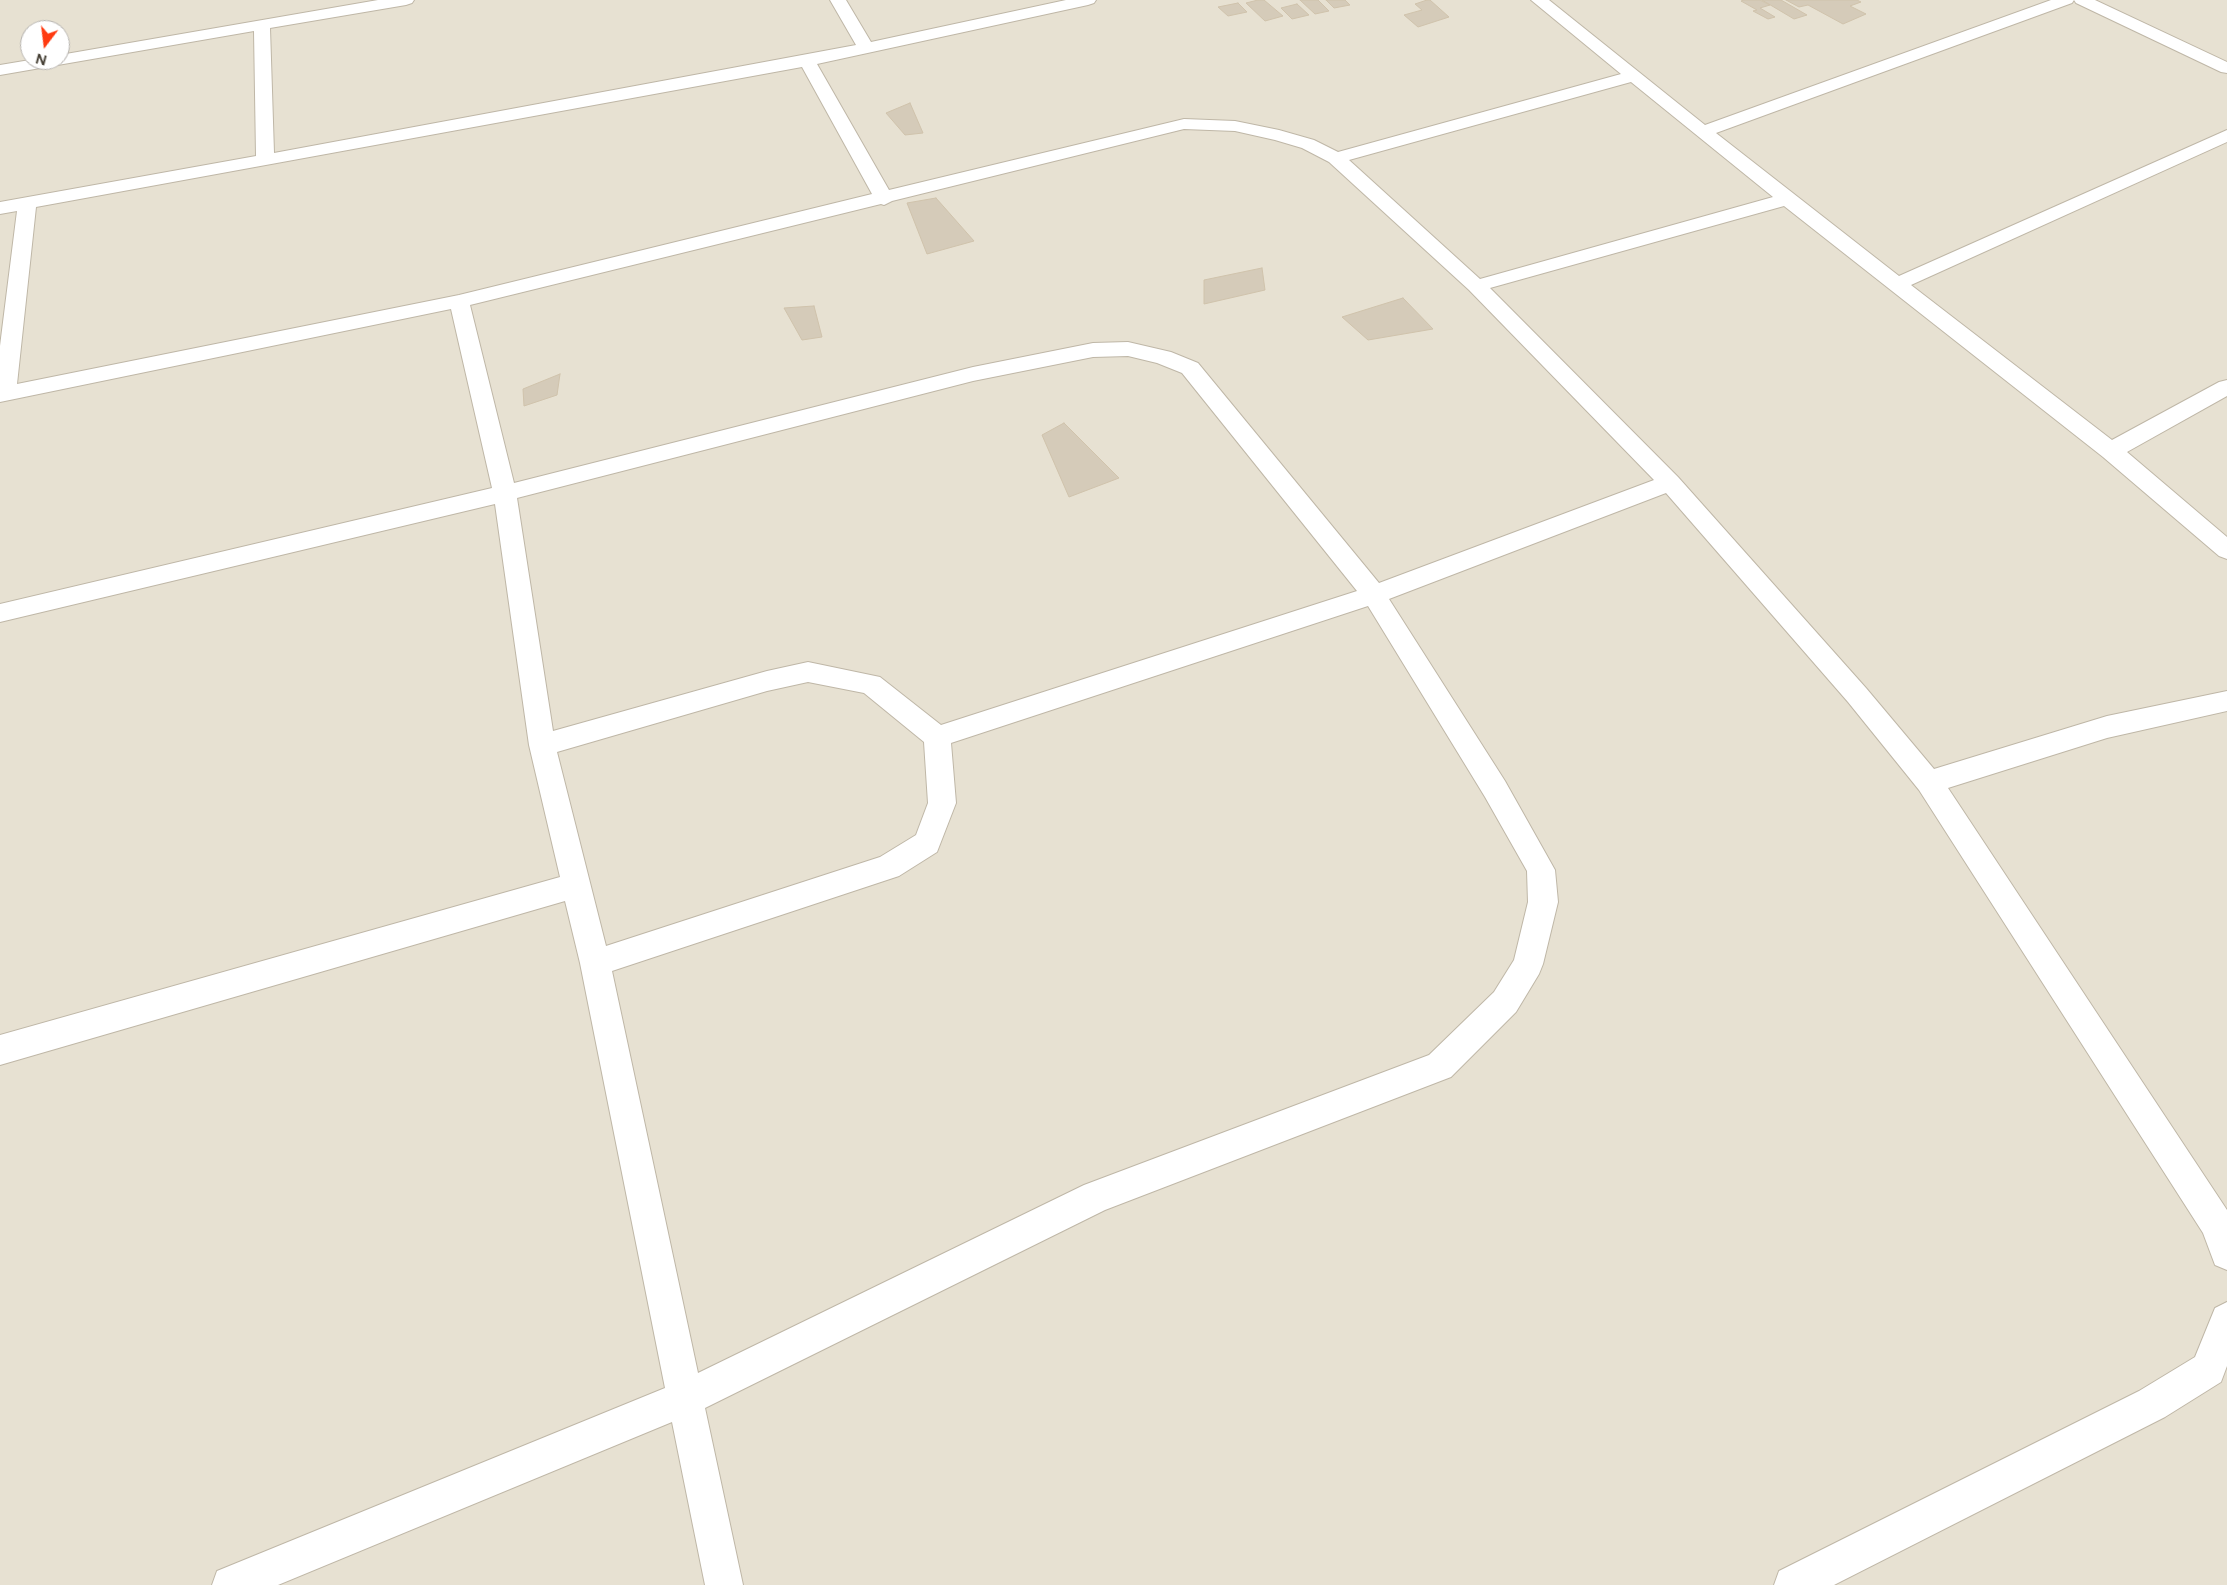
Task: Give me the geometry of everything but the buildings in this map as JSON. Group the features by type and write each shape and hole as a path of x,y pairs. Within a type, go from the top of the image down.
{"street":[{"path":"0,70 406,0"},
{"path":"838,0 865,47"},
{"path":"0,208 265,158 807,61 1088,0"},
{"path":"1539,0 1702,132 2111,451 2227,550"},
{"path":"1702,132 2066,0"},
{"path":"2082,0 2227,68"},
{"path":"262,26 265,158"},
{"path":"807,61 884,199"},
{"path":"1336,158 1634,76"},
{"path":"27,203 3,395 459,301 884,199 1184,124 1235,126 1279,135 1308,144 1336,158 1476,286 1670,483 1857,695 1929,782 2216,1223 2227,1253"},
{"path":"1897,284 2227,135"},
{"path":"1476,286 1787,199"},
{"path":"459,301 505,493 542,745 595,963 724,1585"},
{"path":"0,613 505,493 973,374 1093,350 1128,349 1163,357 1190,368 1374,595 1495,789 1541,870 1542,902 1528,964 1505,1002 1440,1066 1096,1197 686,1398 231,1585"},
{"path":"2111,451 2227,387"},
{"path":"937,737 1374,595 1670,483"},
{"path":"542,745 767,681 808,672 871,684 937,737 942,803 927,843 888,867 595,963"},
{"path":"1929,782 2106,727 2227,701"},
{"path":"0,1050 576,885"},
{"path":"1794,1585 2152,1404 2208,1369 2227,1320"}],"shaded area":[{"path":"0,0 2227,0 2227,1585 0,1585"}]}
